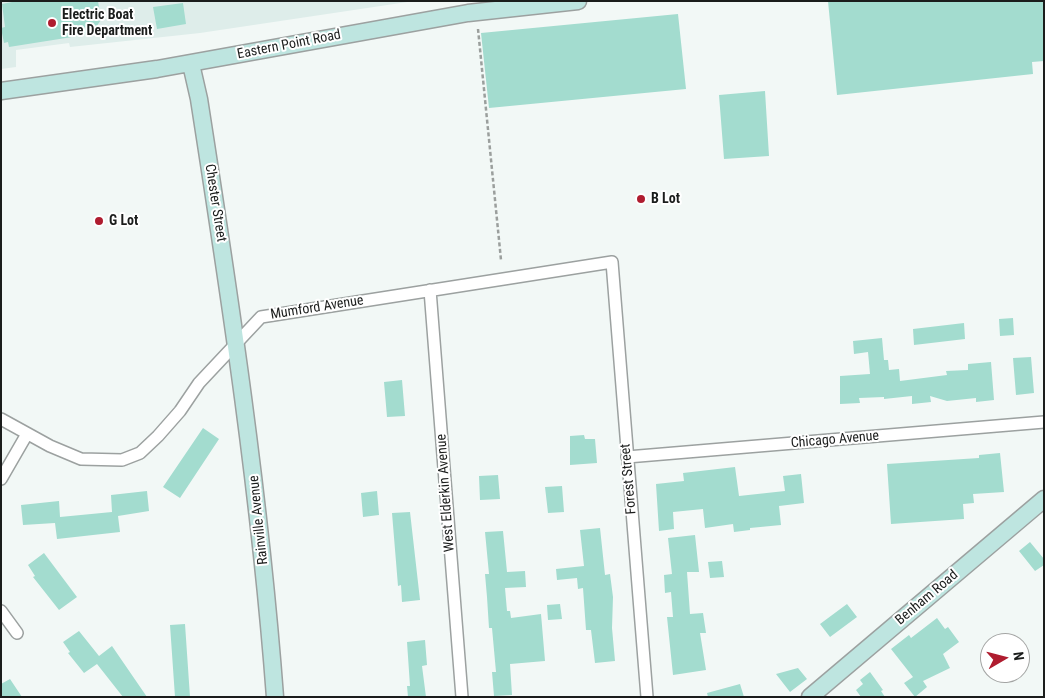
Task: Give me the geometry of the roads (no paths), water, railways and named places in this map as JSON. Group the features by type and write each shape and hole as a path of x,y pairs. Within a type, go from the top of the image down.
{"main road":[{"name":"Eastern Point Road","path":"1,91 191,64 399,24 468,13 578,1"},
{"name":"Chester Street","path":"191,64 199,99 236,344"},
{"name":"Rainville Avenue","path":"236,344 267,590 275,697"},
{"name":"Benham Road","path":"810,697 1044,500"}],"street":[{"name":"Mumford Avenue","path":"1,418 27,434 81,459 122,460 140,453 158,436 180,411 198,383 261,317 612,262"},
{"name":"Forest Street","path":"612,262 626,457 647,697"},
{"name":"West Elderkin Avenue","path":"430,290 462,697"},
{"name":"Chicago Avenue","path":"626,457 1044,422"},
{"path":"1,479 27,434"},
{"path":"1,611 17,633"}],"place":[{"name":"Electric Boat Fire Department","path":"52,23"},
{"name":"B Lot","path":"641,199"},
{"name":"G Lot","path":"99,221"}]}
